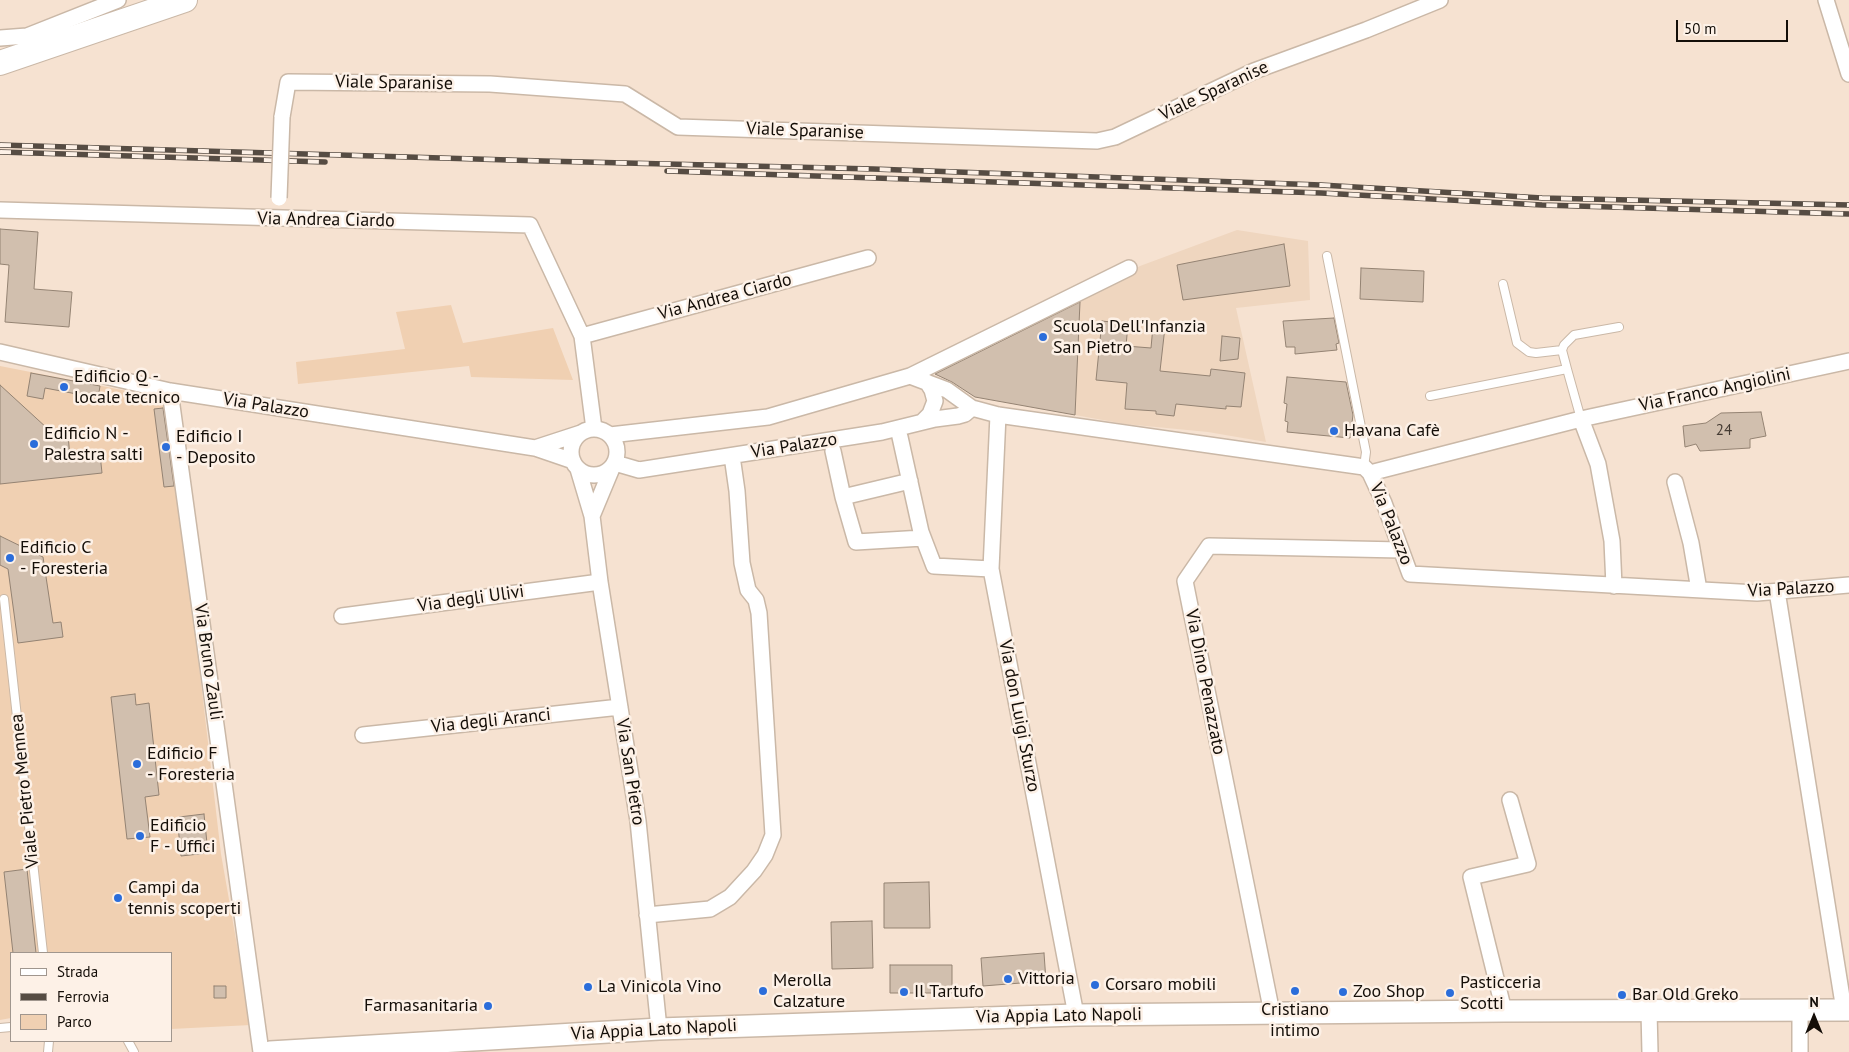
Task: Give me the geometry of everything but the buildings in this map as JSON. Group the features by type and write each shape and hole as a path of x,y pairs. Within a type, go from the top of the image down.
{"main road":[{"path":"0,63 104,11 185,0"}],"street":[{"path":"0,38 27,36 104,11 118,0"},
{"name":"Viale Sparanise","path":"277,219 282,117 288,82 490,84 626,94 678,127 1097,141 1115,137 1254,71 1366,30 1440,0"},
{"path":"1826,0 1849,74"},
{"name":"Via Andrea Ciardo","path":"0,210 530,225 582,336 588,431"},
{"name":"Via Andrea Ciardo","path":"582,336 868,258"},
{"path":"610,436 768,417 910,376 1129,268"},
{"name":"Via Palazzo","path":"0,352 170,391 534,448 575,465"},
{"name":"Via Franco Angiolini","path":"1367,470 1581,419 1849,361"},
{"path":"910,376 947,390 972,408"},
{"path":"922,422 930,414 935,401 932,390 927,382"},
{"name":"Via Bruno Zauli","path":"170,391 261,1052"},
{"name":"Via Palazzo","path":"613,466 639,470 882,432 922,422 958,416 965,414 972,408 998,415 1367,470 1384,503 1410,574 1757,593 1849,586"},
{"name":"Via don Luigi Sturzo","path":"998,415 991,569 1076,1015"},
{"path":"1581,419 1598,464 1612,541 1614,586"},
{"path":"588,431 606,432 610,436 617,446 617,455 613,466 606,472 595,475 584,473 575,465 571,448 574,441 588,431"},
{"name":"Via Palazzo","path":"534,448 588,431"},
{"path":"900,438 923,538 934,566 991,569"},
{"path":"833,451 843,497 856,542 923,538"},
{"path":"648,915 710,909 730,897 754,871 765,855 773,835 759,613 756,600 748,590 742,563 737,491 732,456"},
{"name":"Via San Pietro","path":"575,465 592,516 600,582 638,822 659,1029"},
{"name":"Via San Pietro","path":"592,516 613,466"},
{"path":"843,497 910,481"},
{"path":"1675,482 1691,543 1699,590"},
{"name":"Via Dino Penazzato","path":"1272,1013 1185,581 1209,546 1401,550"},
{"name":"Via degli Ulivi","path":"342,616 600,582"},
{"path":"1777,591 1847,1010"},
{"name":"Via degli Aranci","path":"363,735 620,707"},
{"path":"1504,1011 1471,877 1528,864 1510,800"},
{"path":"1800,1009 1800,1052"},
{"name":"Via Appia Lato Napoli","path":"270,1052 659,1029 1076,1015 1847,1010"},
{"path":"1649,1011 1650,1052"}],"lane":[{"path":"1327,256 1366,452 1367,470"},
{"path":"1503,284 1517,343 1529,352 1562,350"},
{"path":"1581,419 1562,350 1564,345 1574,335 1618,327"},
{"path":"1430,396 1567,369"},
{"name":"Viale Pietro Mennea","path":"4,599 43,952"}],"shaded area":[{"path":"1237,230 1308,241 1310,300 1236,308 1266,442 1208,432 1125,424 1075,415 1080,301 1140,266"}],"green space":[{"path":"451,305 463,343 553,328 573,380 471,377 469,366 298,384 296,362 405,349 396,312"},
{"path":"0,366 168,399 221,854 251,1025 172,1029 172,952 10,952 10,1018 0,1020"}],"railway":[{"path":"0,145 873,169 1321,185 1542,198 1849,205"},
{"path":"0,152 325,162"},
{"path":"667,171 1321,193 1542,205 1849,214"}],"place":[{"name":"Scuola Dell'Infanzia San Pietro","path":"1043,337"},
{"name":"Edificio Q - locale tecnico","path":"64,387"},
{"name":"Havana Cafè","path":"1334,431"},
{"name":"Edificio N - Palestra salti","path":"34,444"},
{"name":"Edificio I - Deposito","path":"166,447"},
{"name":"Edificio C - Foresteria","path":"10,558"},
{"name":"Edificio F - Foresteria","path":"137,764"},
{"name":"Edificio F - Uffici","path":"140,836"},
{"name":"Campi da tennis scoperti","path":"118,898"},
{"name":"Vittoria","path":"1008,979"},
{"name":"Corsaro mobili","path":"1095,985"},
{"name":"La Vinicola Vino","path":"588,987"},
{"name":"Merolla Calzature","path":"763,991"},
{"name":"Cristiano intimo","path":"1295,991"},
{"name":"Il Tartufo","path":"904,992"},
{"name":"Zoo Shop","path":"1343,992"},
{"name":"Pasticceria Scotti","path":"1450,993"},
{"name":"Bar Old Greko","path":"1622,995"},
{"name":"Farmasanitaria","path":"488,1006"}]}
